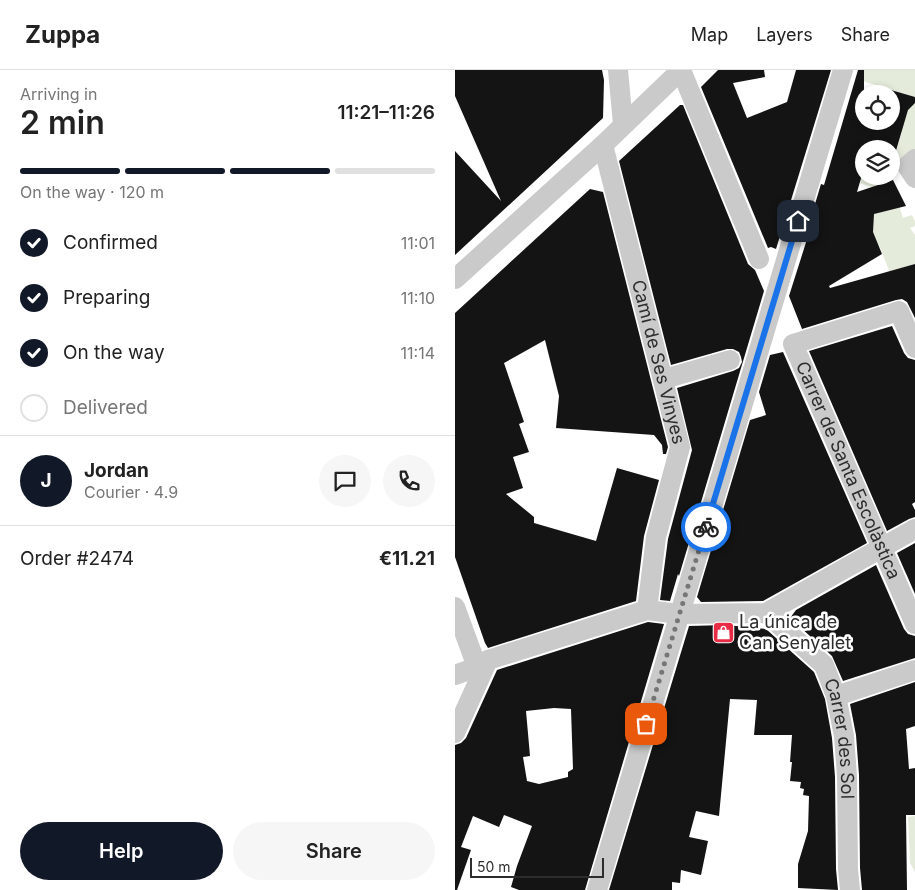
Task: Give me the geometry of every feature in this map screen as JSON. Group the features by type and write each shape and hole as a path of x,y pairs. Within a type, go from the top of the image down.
{"street":[{"path":"618,70 623,124"},
{"path":"455,279 603,145 681,70 759,260"},
{"path":"597,890 843,70"},
{"name":"Camí de Ses Vinyes","path":"603,145 664,378 680,447 656,537 647,610"},
{"path":"915,159 907,166 915,178"},
{"name":"Carrer de Santa Escolàstica","path":"915,348 899,311 793,344 915,624"},
{"path":"664,378 730,360"},
{"path":"455,675 483,663 647,610 679,614 766,613 915,529"},
{"path":"455,607 483,663 455,733"},
{"name":"Carrer des Sol","path":"766,613 824,665 836,696 845,744 850,890"},
{"path":"836,696 915,670"}],"green space":[{"path":"858,70 915,70 915,97 900,92 900,85 876,85 856,79"},
{"path":"915,103 915,149 900,161 899,140 902,132 896,130 900,130 900,122 904,123 908,110"},
{"path":"866,185 893,185 903,218 912,215 915,226 910,228 915,235 915,264 890,273 879,245 861,250 873,187"},
{"path":"915,816 915,872 910,863 908,817"}],"building":[{"path":"455,70 602,70 604,80 603,118 455,255 455,151 501,201 455,96"},
{"path":"718,70 764,70 765,77 733,83 747,118 787,102 796,70 831,70 776,249 768,248 701,87"},
{"path":"858,70 864,70 864,85 855,85 855,130 900,130 900,93 915,97 915,103 908,110 899,140 855,140 855,185 859,185 857,192 878,185 896,185 906,206 874,214 873,232 882,254 829,286 830,288 915,264 915,318 907,302 902,299 802,329 789,296 815,214 812,214 821,184 824,185"},
{"path":"680,105 683,105 748,264 755,270 764,291 670,601 660,600 668,539 692,450 677,388 733,371 739,368 742,362 739,352 727,349 671,365 619,161"},
{"path":"590,189 603,192 668,447 666,454 663,454 662,445 654,435 556,428 559,396 545,340 504,363 524,422 519,424 529,452 513,457 523,488 506,494 534,517 534,523 596,541 617,468 659,480 644,536 636,601 488,648 455,557 455,313"},
{"path":"892,326 904,353 908,358 915,360 915,502 912,504 915,510 915,517 887,531 809,351"},
{"path":"783,352 867,543 763,601 701,602 697,597 750,420 766,415 759,392 770,355"},
{"path":"915,543 915,594 897,553"},
{"path":"876,565 904,629 908,634 915,636 915,658 843,681 832,656 790,618 796,610"},
{"path":"648,622 664,624 585,890 519,890 511,887 532,826 504,815 499,827 473,816 461,847 471,850 457,890 455,890 455,745 461,743 466,738 497,670","holes":["554,708 571,709 573,769 568,772 568,777 539,784 527,781 523,757 530,756 526,711"]},
{"path":"726,625 766,629 814,672 825,699 832,738 838,890 798,888 798,864 808,831 809,796 803,795 804,789 800,788 801,782 790,781 792,735 754,735 757,700 730,699 719,816 696,811 689,837 708,841 701,875 681,870 680,883 672,882 672,890 609,890 689,626"},
{"path":"915,682 915,726 906,729 909,769 915,768 915,815 906,815 907,890 862,890 859,775 856,735 850,704"}],"way so far":[{"path":"646,724 706,527"}],"place":[{"name":"La única de Can Senyalet","path":"723,632"}],"route":[{"path":"706,527 798,221"}]}
